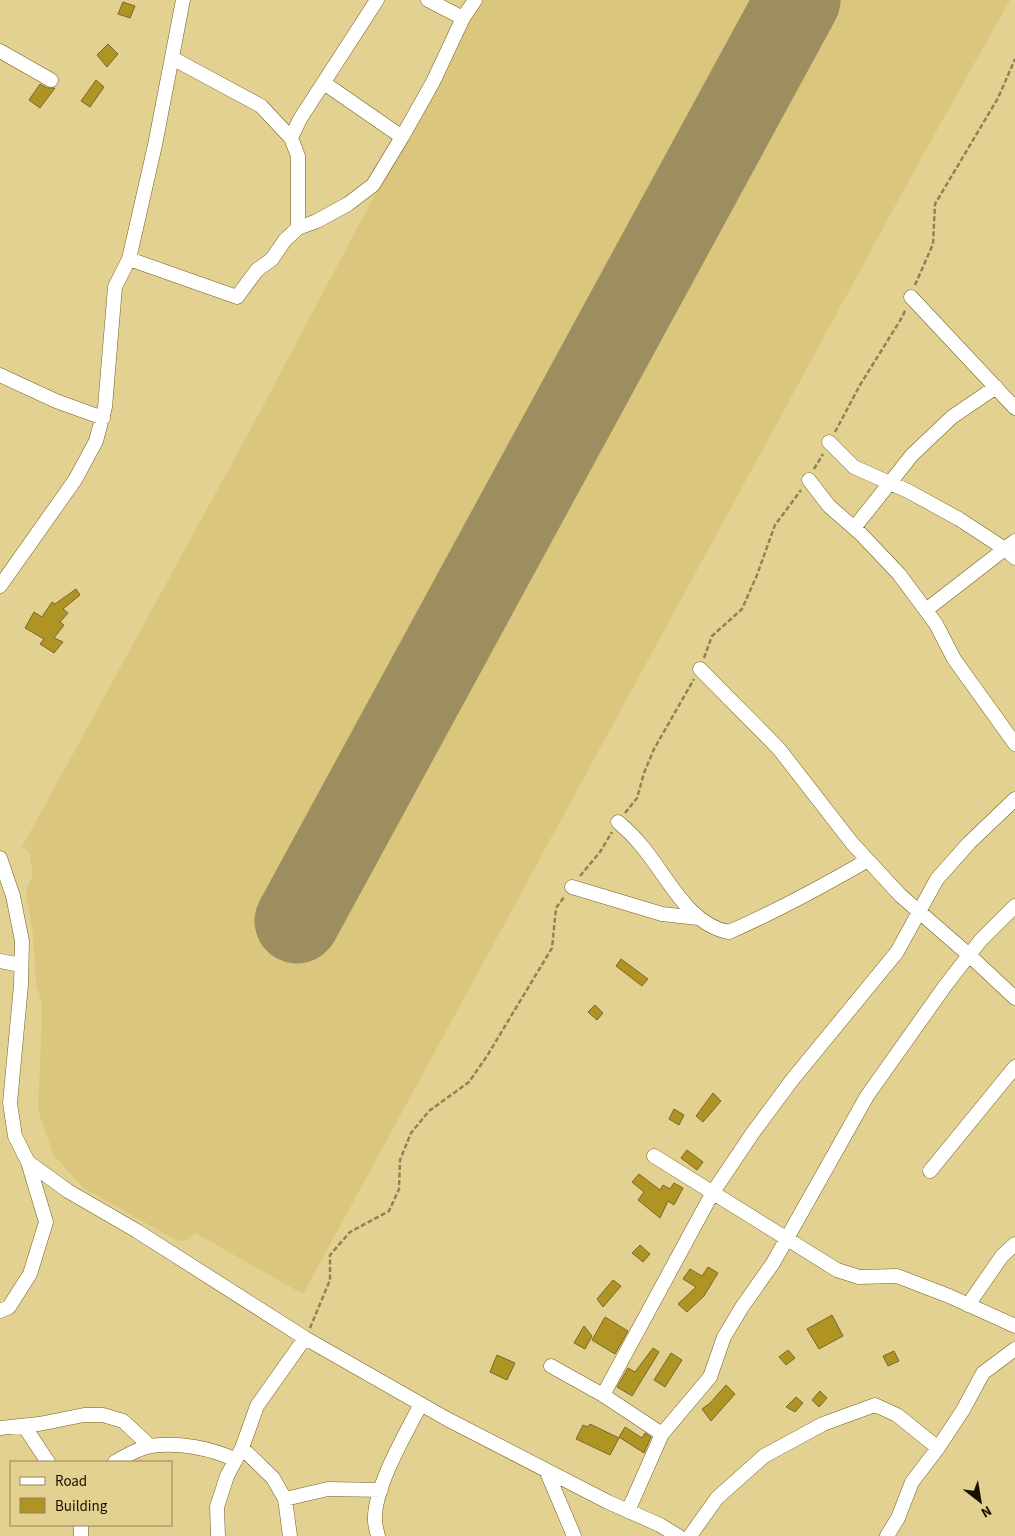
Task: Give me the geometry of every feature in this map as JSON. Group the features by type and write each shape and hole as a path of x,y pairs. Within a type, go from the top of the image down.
{"street":[{"path":"0,586 75,480 96,441 105,407 115,287 129,259 155,145 183,0"},
{"path":"291,138 300,119 377,0"},
{"path":"428,0 463,18"},
{"path":"129,259 236,297 257,270 272,259 285,240 298,228 317,221 348,204 373,185 433,82 463,18 475,0"},
{"path":"0,51 51,80"},
{"path":"172,58 261,106 291,138 298,156 298,228"},
{"path":"324,83 402,137"},
{"path":"911,297 1015,408"},
{"path":"0,376 56,401 103,418"},
{"path":"854,528 912,454 952,417 996,387"},
{"path":"829,442 854,467 908,491 1012,549 926,610"},
{"path":"809,480 829,506 854,528 899,574 936,624 954,659 1015,744"},
{"path":"700,669 779,749 852,843 900,895 1015,998"},
{"path":"603,1395 713,1192 792,1080 897,952 938,879 969,843 1015,799"},
{"path":"618,822 640,843 672,887 698,918 710,926 729,932 829,883 868,860"},
{"path":"0,858 13,896 22,941 10,1103 15,1136 28,1162 46,1222 30,1274 9,1307 0,1311"},
{"path":"572,887 662,914 698,918"},
{"path":"628,1511 662,1434 710,1377 724,1337 742,1307 773,1263 867,1096 913,1029 969,955 980,941 1015,906"},
{"path":"0,961 21,965"},
{"path":"930,1171 1015,1067"},
{"path":"654,1156 837,1270 859,1277 897,1276 949,1296 1015,1326"},
{"path":"28,1162 68,1192 137,1231 305,1338 421,1404 546,1470 660,1525 678,1536"},
{"path":"968,1305 1002,1256 1015,1244"},
{"path":"218,1536 217,1507 227,1476 239,1454 257,1406 305,1338"},
{"path":"887,1536 898,1518 912,1482 938,1448 963,1410 983,1373 1015,1349"},
{"path":"551,1366 603,1395 662,1434"},
{"path":"378,1536 375,1521 377,1498 396,1453 421,1404"},
{"path":"690,1536 717,1498 764,1456 823,1424 875,1405 897,1415 938,1448"},
{"path":"0,1428 48,1423 84,1415 103,1415 123,1421 150,1446"},
{"path":"24,1426 47,1461"},
{"path":"117,1461 150,1446 170,1445 239,1454 273,1478 285,1499 290,1536"},
{"path":"546,1470 574,1536"},
{"path":"285,1499 328,1489 381,1490"}],"path":[{"path":"305,1338 330,1280 330,1255 350,1232 389,1211 399,1190 400,1160 411,1133 429,1111 468,1082 487,1056 552,948 556,908 600,852 618,822 637,798 644,773 654,749 700,669 712,636 742,610 775,524 809,480 860,385 901,319 933,244 935,204 998,98 1015,59"}],"shaded area":[{"path":"481,0 1010,0 924,153 303,1294 195,1233 190,1239 182,1241 174,1239 82,1187 53,1154 38,1110 42,1013 41,999 36,985 33,935 26,891 33,874 29,852 22,847 254,423"}],"building":[{"path":"123,2 135,6 130,18 118,14"},
{"path":"108,44 118,54 107,67 97,55"},
{"path":"96,80 104,87 90,107 81,101"},
{"path":"40,84 47,88 55,88 40,108 29,100"},
{"path":"76,589 80,595 63,609 68,613 60,622 64,625 54,638 63,642 54,653 40,644 44,639 25,628 34,612 42,617 52,602 55,604"},
{"path":"621,959 648,979 642,986 616,966"},
{"path":"595,1005 603,1013 597,1020 588,1012"},
{"path":"713,1093 721,1101 703,1122 696,1116"},
{"path":"674,1109 684,1115 679,1125 669,1119"},
{"path":"687,1150 703,1162 697,1170 681,1158"},
{"path":"639,1174 660,1190 663,1185 670,1189 674,1183 683,1188 674,1205 668,1201 660,1218 638,1200 644,1192 632,1182"},
{"path":"640,1245 650,1254 643,1262 632,1253"},
{"path":"708,1267 718,1273 704,1296 687,1312 678,1304 696,1287 683,1279 690,1269 702,1276"},
{"path":"613,1280 621,1286 603,1307 597,1299"},
{"path":"832,1315 843,1336 819,1349 807,1329"},
{"path":"605,1317 628,1331 615,1354 592,1340"},
{"path":"584,1326 592,1336 585,1349 574,1343"},
{"path":"653,1348 659,1352 632,1396 617,1387 628,1368 635,1372"},
{"path":"788,1350 795,1358 786,1365 779,1357"},
{"path":"894,1351 899,1361 888,1366 883,1356"},
{"path":"671,1353 682,1360 665,1387 654,1380"},
{"path":"497,1355 515,1363 507,1380 490,1372"},
{"path":"726,1385 735,1394 711,1421 702,1409"},
{"path":"820,1391 827,1398 819,1407 812,1400"},
{"path":"796,1397 803,1403 795,1412 786,1407"},
{"path":"590,1424 619,1438 610,1455 576,1439 583,1425 588,1427"},
{"path":"625,1427 642,1438 645,1433 651,1437 644,1453 619,1437"}],"runway":[{"path":"297,921 798,0"}]}
